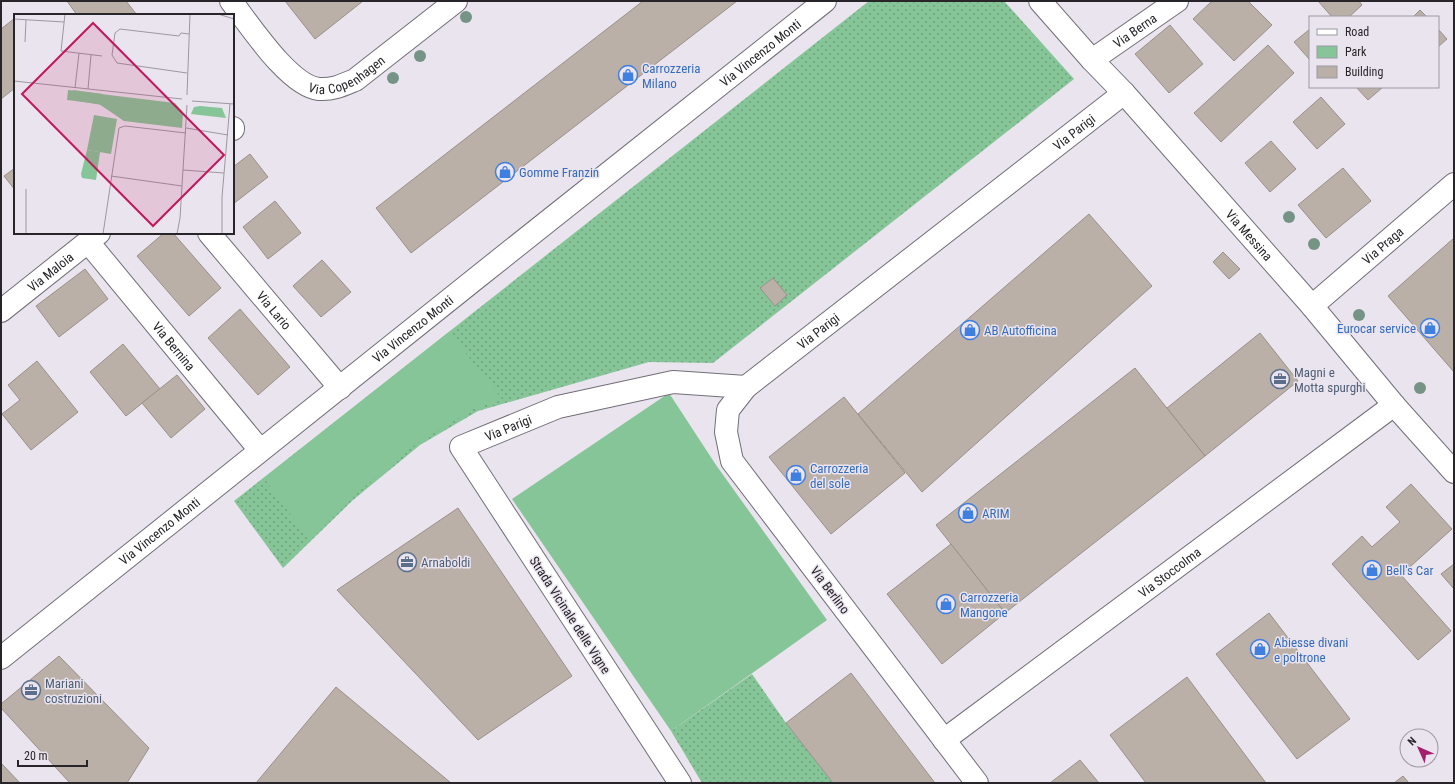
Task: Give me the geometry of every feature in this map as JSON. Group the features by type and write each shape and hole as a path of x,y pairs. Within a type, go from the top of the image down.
{"street":[{"name":"Via Copenhagen","path":"231,1 284,69 300,82 318,89 338,88 355,80 456,1"},
{"name":"Via Vincenzo Monti","path":"1,658 825,1"},
{"name":"Via Messina","path":"1040,1 1092,60 1124,93 1312,306 1394,405 1454,472"},
{"name":"Via Berna","path":"1092,60 1177,1"},
{"name":"Via Parigi","path":"461,447 558,407 672,382 746,387 1124,93"},
{"name":"Via Praga","path":"1312,306 1454,184"},
{"name":"Via Lario","path":"210,234 340,388"},
{"name":"Via Maloia","path":"1,311 94,237"},
{"name":"Via Bernina","path":"94,237 260,450"},
{"name":"Via Berlino","path":"746,387 728,410 726,432 732,461 977,783"},
{"name":"Via Stoccolma","path":"944,740 1394,405"},
{"name":"Strada Vicinale delle Vigne","path":"461,447 680,783"}],"green space":[{"path":"869,1 1004,1 1074,79 713,363 649,362 478,411 420,445 353,500 283,568 234,501"},
{"path":"449,332 502,399 475,408 416,444 352,497 308,539 264,478"},
{"path":"669,393 716,465 827,620 671,731 512,499"},
{"path":"752,674 786,723 833,783 702,783 671,731"}],"building":[{"path":"67,1 126,1 136,14 76,14"},
{"path":"285,1 363,1 315,39"},
{"path":"643,1 737,1 411,253 376,208"},
{"path":"1212,1 1248,1 1272,25 1234,61 1193,19"},
{"path":"1318,1 1359,1 1362,5 1350,16 1331,16"},
{"path":"1420,10 1426,16 1414,16"},
{"path":"14,19 14,89 1,99 1,29"},
{"path":"1170,25 1203,64 1169,93 1135,54"},
{"path":"1309,30 1309,59 1294,42"},
{"path":"1439,30 1447,39 1439,46"},
{"path":"1268,45 1294,73 1221,142 1194,113"},
{"path":"1357,88 1382,88 1368,100"},
{"path":"1321,97 1345,124 1317,149 1293,122"},
{"path":"1271,141 1296,169 1270,192 1245,163"},
{"path":"250,154 268,177 234,203 234,166"},
{"path":"1343,168 1371,201 1326,238 1298,205"},
{"path":"14,169 14,189 4,176"},
{"path":"275,201 301,233 268,259 243,227"},
{"path":"1089,214 1152,286 922,492 858,414"},
{"path":"163,234 174,234 221,288 189,316 137,256"},
{"path":"1454,238 1454,372 1388,296"},
{"path":"1223,252 1240,269 1229,279 1213,262"},
{"path":"322,260 351,292 321,317 293,286"},
{"path":"85,269 108,299 59,337 36,306"},
{"path":"773,278 787,295 775,306 760,288"},
{"path":"240,309 290,367 258,395 208,338"},
{"path":"1260,333 1298,381 1205,456 1167,408"},
{"path":"123,344 160,389 126,416 90,372"},
{"path":"37,361 78,412 31,450 2,414 20,400 8,385"},
{"path":"1135,368 1205,456 1005,613 936,525"},
{"path":"177,375 205,409 171,438 142,403"},
{"path":"844,397 905,473 831,534 769,457"},
{"name":"Bell's Car","path":"1411,484 1452,529 1401,575 1451,631 1418,660 1332,564 1362,536 1372,547 1400,522 1386,507"},
{"path":"458,508 572,676 478,740 337,590"},
{"name":"Carrozzeria Mangone","path":"951,544 1005,613 942,664 887,594"},
{"path":"1454,564 1454,589 1441,574"},
{"path":"1269,613 1350,719 1297,759 1216,654"},
{"path":"59,656 149,748 127,783 70,783 1,708 1,704"},
{"path":"851,673 935,783 833,783 786,723"},
{"path":"1187,677 1266,783 1146,783 1110,735"},
{"path":"336,687 451,783 256,783"},
{"path":"1080,760 1099,783 1050,783"},
{"path":"1,763 20,783 1,783"},
{"path":"1403,776 1409,783 1394,783"}],"place":[{"name":"Carrozzeria Milano","path":"628,75"},
{"name":"Gomme Franzin","path":"505,172"},
{"name":"Eurocar service","path":"1430,328"},
{"name":"AB Autofficina","path":"970,330"},
{"name":"Magni e Motta spurghi","path":"1280,379"},
{"name":"Carrozzeria del sole","path":"796,475"},
{"name":"ARIM","path":"968,513"},
{"name":"Arnaboldi","path":"407,562"},
{"name":"Bell's Car","path":"1372,570"},
{"name":"Carrozzeria Mangone","path":"946,604"},
{"name":"Abiesse divani e poltrone","path":"1260,649"},
{"name":"Mariani costruzioni","path":"31,690"}]}
